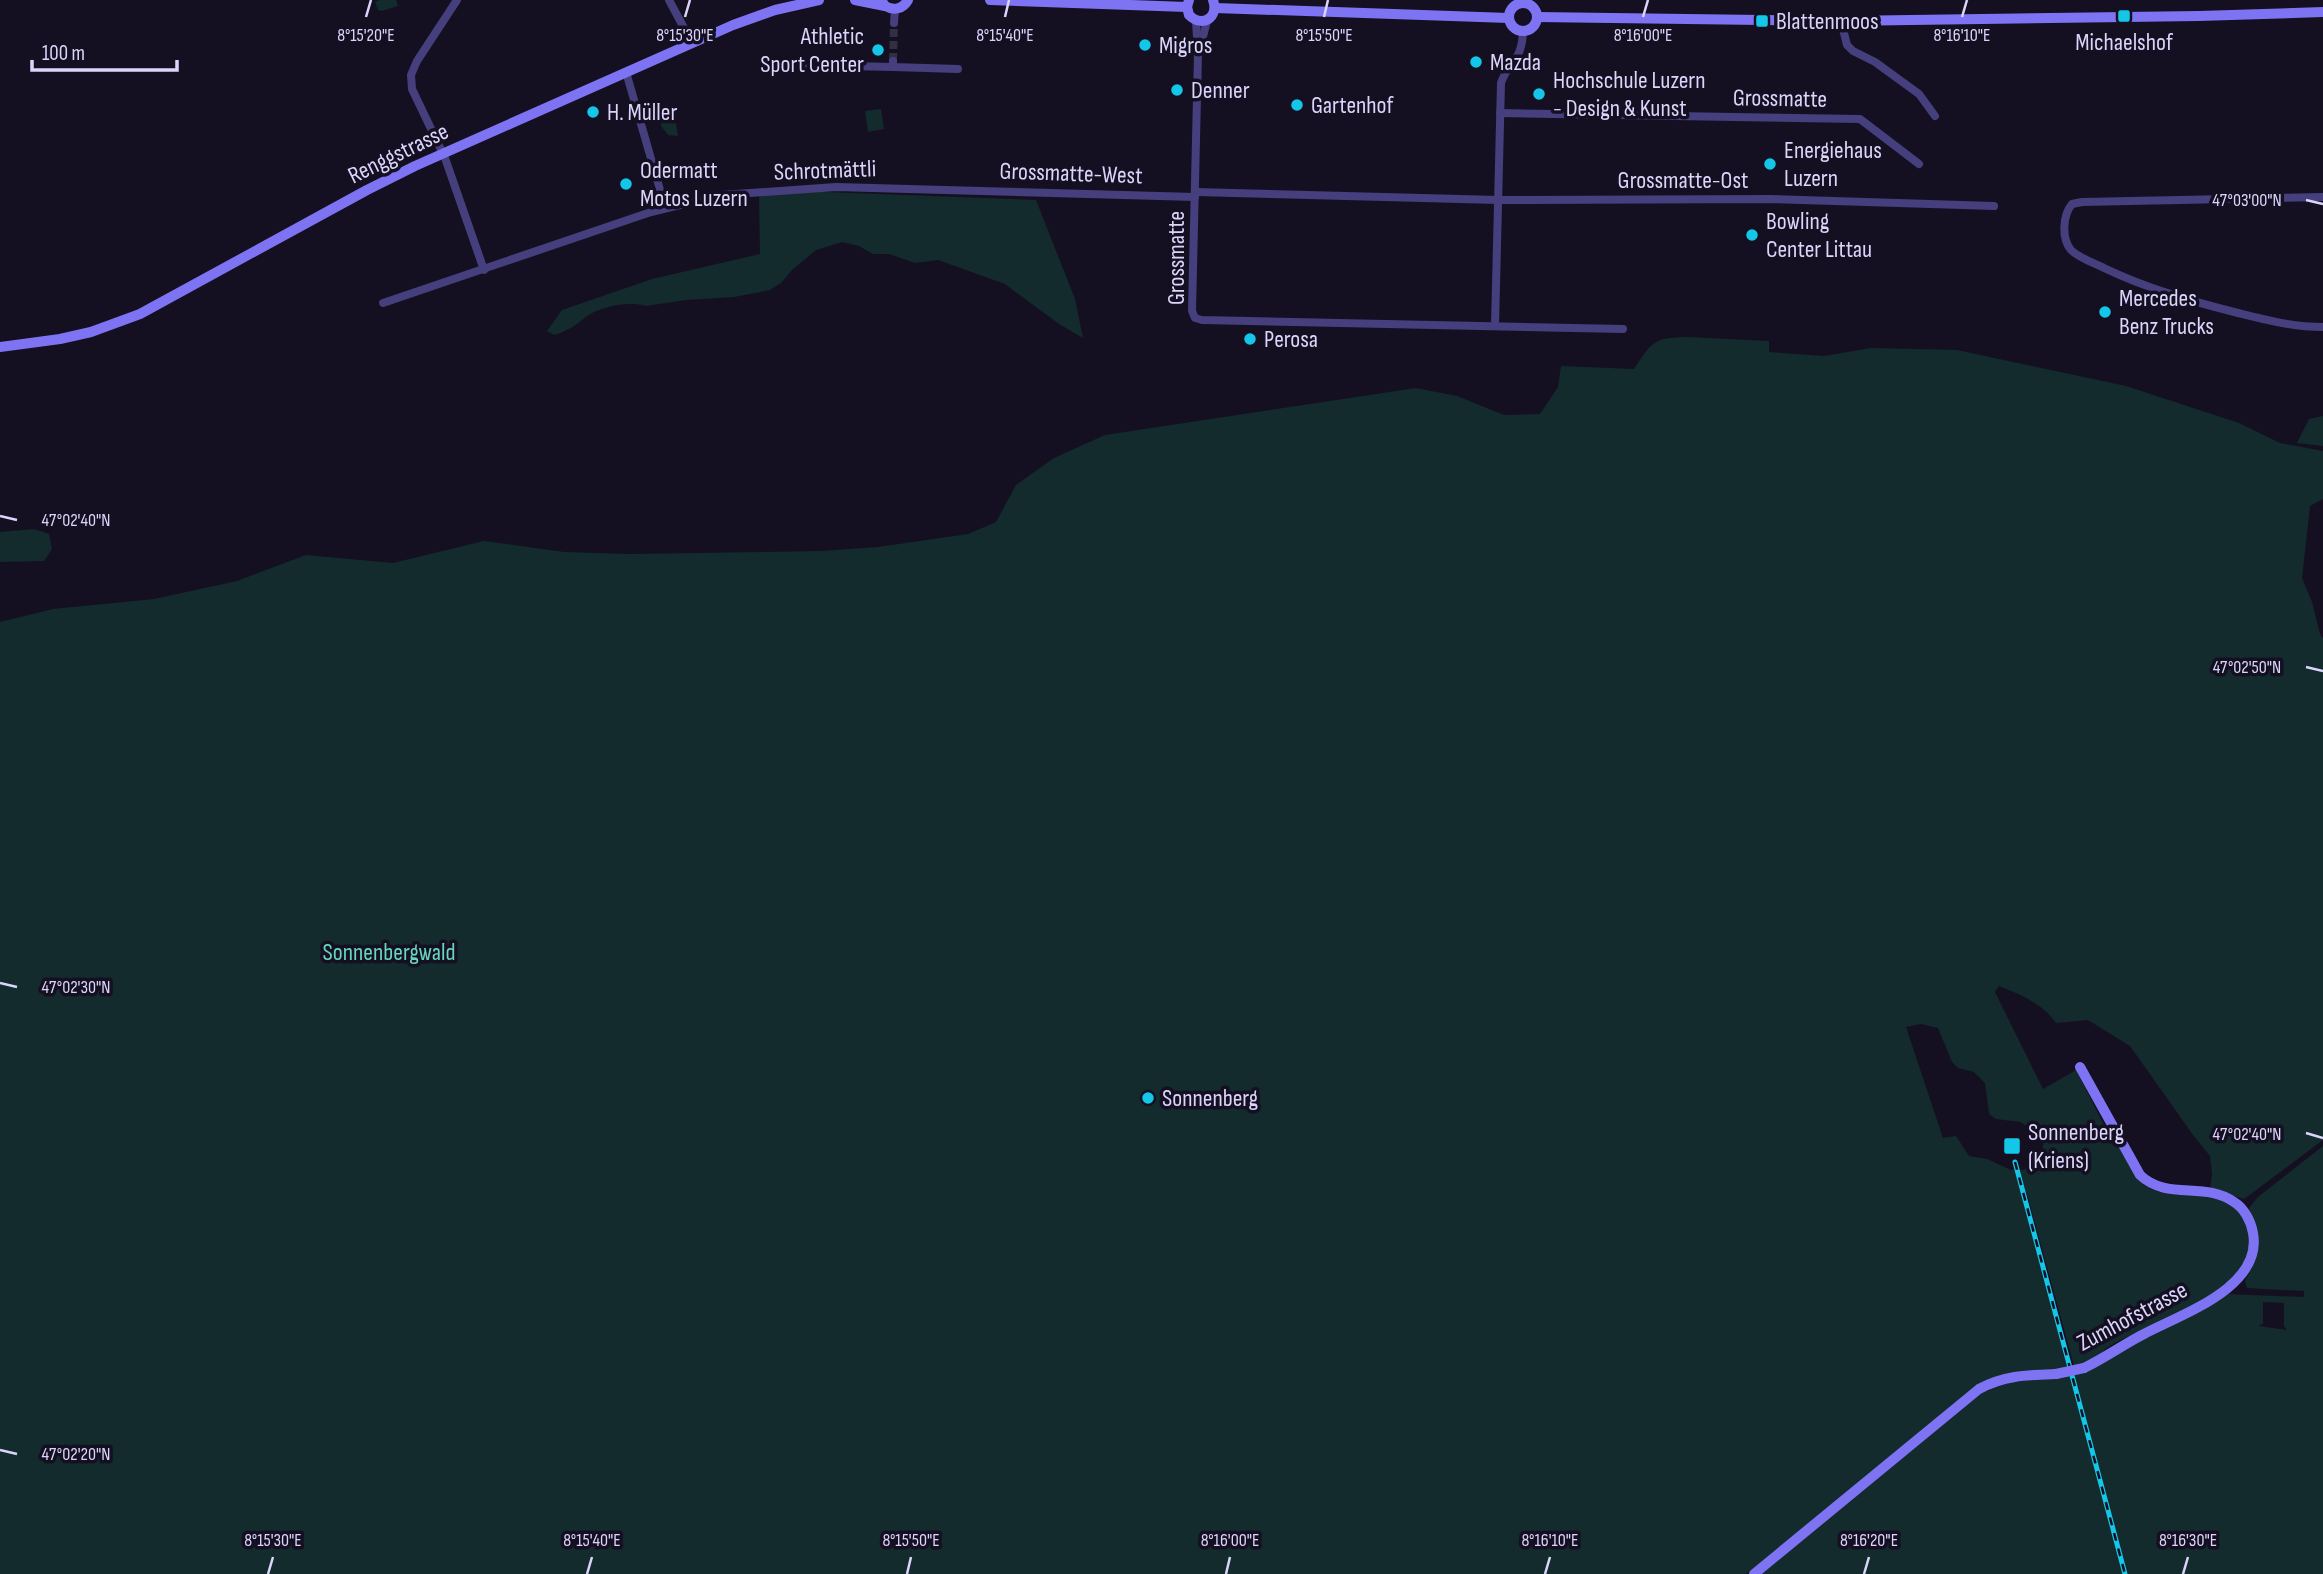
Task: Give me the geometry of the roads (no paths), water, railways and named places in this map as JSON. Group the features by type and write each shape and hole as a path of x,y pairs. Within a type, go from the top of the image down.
{"main road":[{"name":"Renggstrasse","path":"0,347 60,339 105,328 130,318 169,300 367,190 443,154 756,16 819,0"},
{"path":"855,0 903,6 908,0"},
{"path":"990,0 1188,4 1189,15 1201,21 1213,16 1214,4 1509,18"},
{"path":"1523,1 1531,5 1537,17 1534,25 1523,31 1513,26 1509,18 1514,6 1523,1"},
{"path":"1537,17 1841,21 2323,12"},
{"name":"Zumhofstrasse","path":"1754,1574 1979,1389 2000,1379 2020,1374 2056,1374 2084,1368 2229,1288 2248,1266 2254,1244 2253,1229 2244,1212 2228,1198 2209,1192 2159,1188 2148,1183 2140,1175 2080,1067"}],"street":[{"path":"457,0 417,61 410,78 412,89 443,154 484,270"},
{"path":"669,0 692,43"},
{"path":"887,5 894,23"},
{"name":"Grossmatte","path":"1201,21 1192,311 1195,318 1623,329"},
{"path":"1841,21 1847,45 1919,94 1935,116"},
{"path":"1494,326 1501,83 1521,50 1523,31"},
{"path":"804,65 893,64 958,69"},
{"path":"626,72 665,207"},
{"name":"Grossmatte","path":"1500,113 1860,119 1919,164"},
{"name":"Schrotmättli","path":"383,303 665,207 721,195 836,187 946,189"},
{"name":"Grossmatte-West","path":"946,189 1196,194"},
{"name":"Grossmatte","path":"1196,194 1498,200"},
{"path":"2323,197 2082,202 2072,204 2065,219 2070,248 2121,276 2164,294 2190,301 2286,324 2323,327"},
{"name":"Grossmatte-Ost","path":"1498,200 1771,199 1994,206"}],"tunnel":[{"path":"893,61 894,23"}],"railway":[{"path":"2015,1162 2125,1574"}],"place":[{"name":"Michaelshof","path":"2124,16"},
{"name":"Blattenmoos","path":"1762,21"},
{"name":"Migros","path":"1145,45"},
{"name":"Athletic Sport Center","path":"878,50"},
{"name":"Mazda","path":"1476,62"},
{"name":"Denner","path":"1177,90"},
{"name":"Hochschule Luzern - Design & Kunst","path":"1539,94"},
{"name":"Gartenhof","path":"1297,105"},
{"name":"H. Müller","path":"593,112"},
{"name":"Energiehaus Luzern","path":"1770,164"},
{"name":"Odermatt Motos Luzern","path":"626,184"},
{"name":"Bowling Center Littau","path":"1752,235"},
{"name":"Mercedes Benz Trucks","path":"2105,312"},
{"name":"Perosa","path":"1250,339"},
{"name":"Sonnenberg","path":"1148,1098"},
{"name":"Sonnenberg (Kriens)","path":"2012,1146"}],"park label":[{"name":"Sonnenbergwald","path":"389,952"}]}
